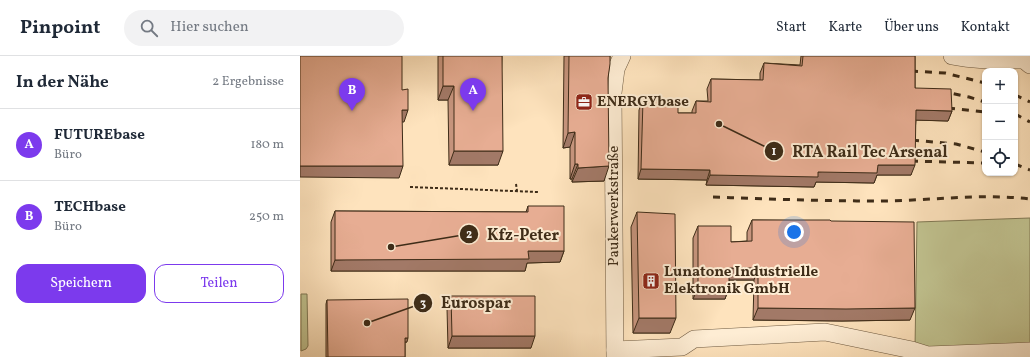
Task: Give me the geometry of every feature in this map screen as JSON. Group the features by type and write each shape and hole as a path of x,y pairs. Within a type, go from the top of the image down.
{"street":[{"name":"Paukerwerkstraße","path":"615,353 613,93 616,70 622,56"},
{"path":"952,56 987,60 1028,62"},
{"path":"615,353 682,347 694,339 825,332 912,350 928,355 1030,351"}],"path":[{"path":"516,184 517,191"},
{"path":"410,187 538,192"}],"green space":[{"path":"1030,218 1030,346 915,348 917,222"},
{"path":"301,294 307,294 308,346 306,349 301,351"}],"building":[{"path":"300,56 402,56 402,90 408,89 408,110 402,110 403,166 300,166"},
{"path":"443,56 502,56 503,151 454,151 454,86 443,86"},
{"name":"ENERGYbase","path":"569,56 610,56 608,78 609,166 578,168 578,164 575,164 575,132 568,133"},
{"path":"803,56 915,56 915,88 951,89 952,111 916,110 915,165 878,165 877,173 818,172 818,177 710,175 710,170 641,169 643,100 678,101 678,113 696,113 696,101 711,102 711,79 763,80 764,63 802,66"},
{"path":"528,206 564,206 564,251 528,251 529,259 335,260 335,211 528,212"},
{"name":"Lunatone Industrielle Elektronik GmbH","path":"637,212 675,214 676,318 639,318"},
{"path":"752,220 914,222 915,308 758,308 758,268 729,268 729,287 698,288 698,226 731,226 731,242 752,241"},
{"path":"451,296 535,296 535,336 452,336"},
{"path":"408,299 408,338 405,338 405,357 328,357 327,300"}],"railway":[{"path":"911,71 945,73 982,82"},
{"path":"940,91 982,101"},
{"path":"1018,96 1030,102"},
{"path":"948,108 982,112"},
{"path":"1018,116 1030,122"},
{"path":"912,140 956,144 982,151"},
{"path":"911,161 982,163"},
{"path":"1018,165 1030,170"},
{"path":"713,197 857,201 992,197 1030,199"}],"place":[{"name":"ENERGYbase","path":"584,102"},
{"name":"TECHbase","path":"352,111"},
{"name":"FUTUREbase","path":"473,111"},
{"name":"RTA Rail Tec Arsenal","path":"719,124"},
{"name":"Kfz-Peter","path":"391,247"},
{"name":"Lunatone Industrielle Elektronik GmbH","path":"651,281"},
{"name":"Eurospar","path":"367,323"}]}
